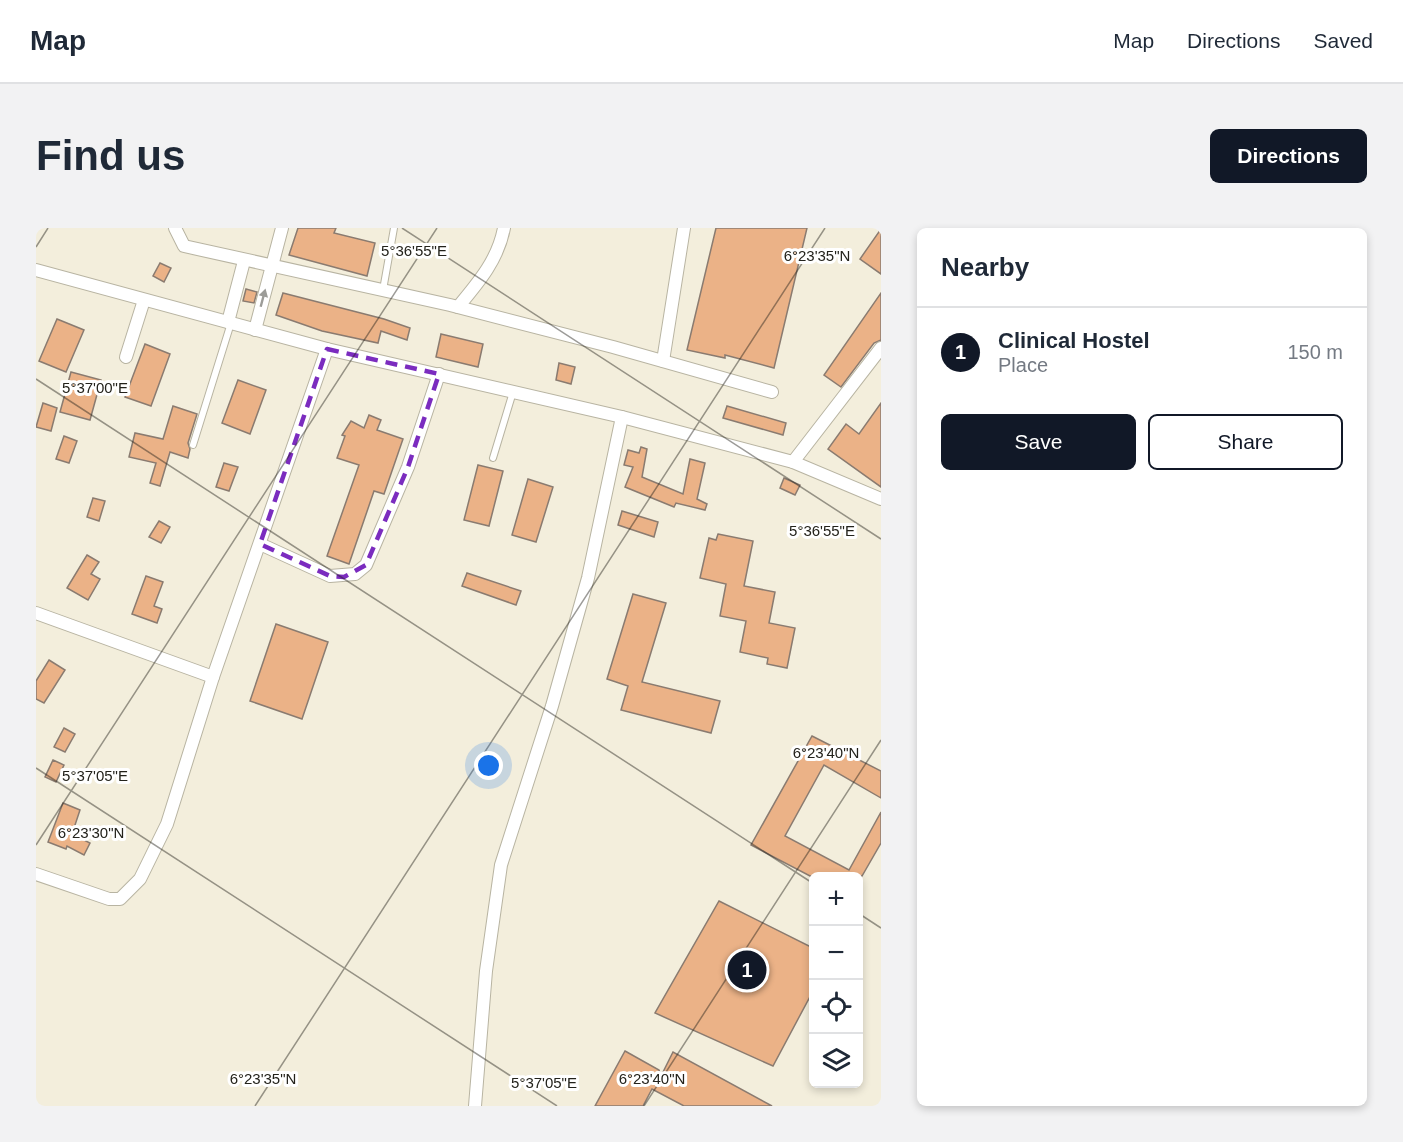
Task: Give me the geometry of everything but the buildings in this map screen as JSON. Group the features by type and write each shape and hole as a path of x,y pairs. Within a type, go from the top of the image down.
{"street":[{"path":"175,228 184,246 458,307 772,392"},
{"path":"255,330 282,228"},
{"path":"458,307 485,276 502,241 504,228"},
{"path":"663,361 684,228"},
{"path":"230,323 244,261"},
{"path":"36,270 327,349 622,417 793,462 881,499"},
{"path":"126,357 144,300"},
{"path":"793,462 881,348"},
{"path":"36,874 109,899 120,899 127,895 140,879 167,824 213,677 327,349"},
{"path":"260,544 330,576 355,574 366,565 408,467 439,374"},
{"path":"475,1106 486,971 501,865 552,706 588,578 622,417"},
{"path":"36,613 213,677"}],"lane":[{"path":"383,291 394,228"},
{"path":"193,445 230,323"},
{"path":"493,458 513,391"}],"highlighted area":[{"path":"327,349 439,374 408,467 366,565 344,577 330,576 260,544"}],"place":[{"name":"Clinical Hostel","path":"747,970"}]}
